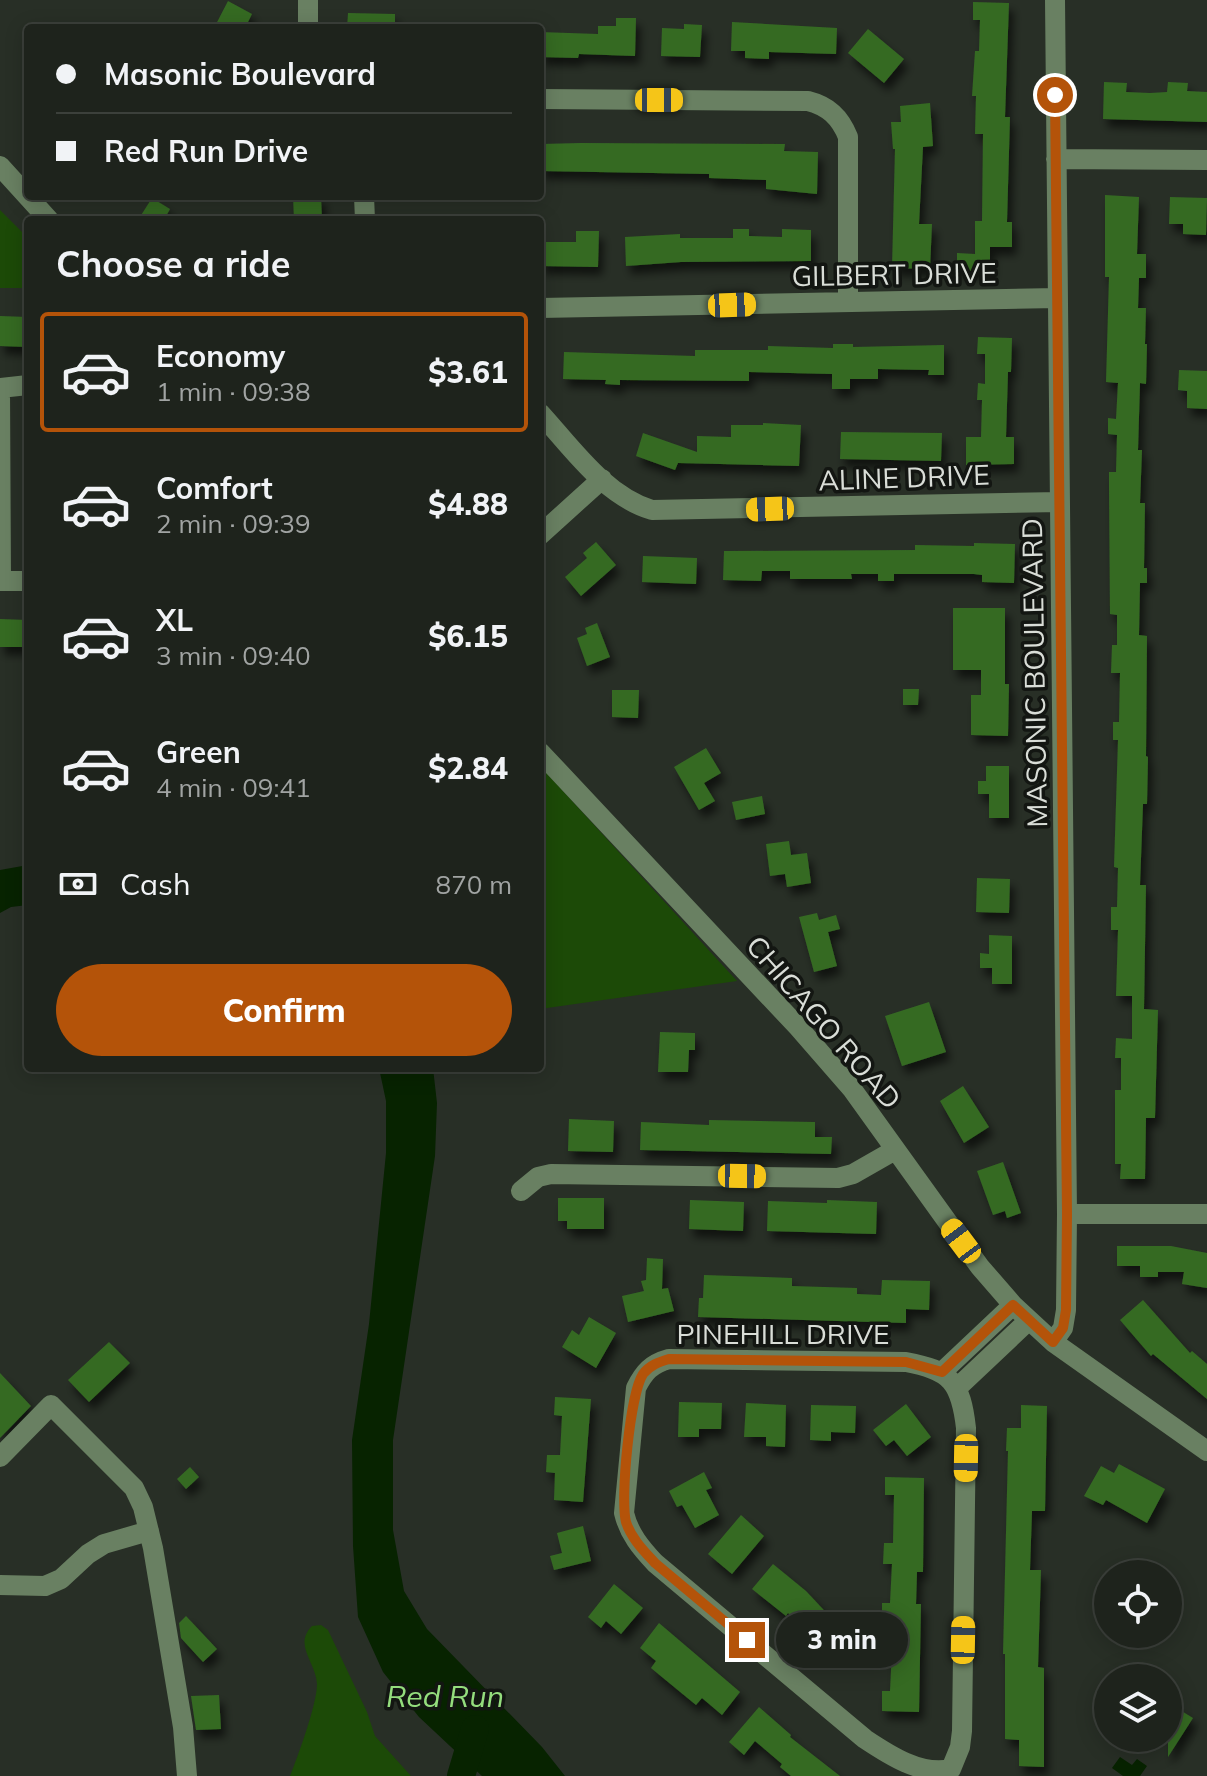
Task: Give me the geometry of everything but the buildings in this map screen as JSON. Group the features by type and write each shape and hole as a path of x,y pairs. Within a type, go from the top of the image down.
{"street":[{"path":"308,0 308,24"},
{"name":"MASONIC BOULEVARD","path":"1053,1342 1063,1328 1066,1310 1067,1214 1055,0"},
{"path":"544,99 808,101 822,104 834,113 848,137 848,302"},
{"path":"1056,159 1207,160"},
{"path":"0,166 24,192"},
{"path":"31,200 45,216"},
{"name":"GILBERT DRIVE","path":"544,308 1057,298"},
{"path":"24,385 0,388 0,581 24,581"},
{"name":"ALINE DRIVE","path":"544,417 602,479 637,506 674,511 1060,502"},
{"path":"544,531 602,479"},
{"name":"CHICAGO ROAD","path":"544,756 798,1027 852,1089 980,1267 1013,1305 1053,1342 1207,1451"},
{"path":"521,1191 538,1177 551,1174 838,1178 853,1174 895,1150"},
{"path":"1067,1214 1207,1214"},
{"path":"1013,1305 942,1372 957,1388 1029,1320"},
{"name":"PINEHILL DRIVE","path":"942,1372 906,1362 669,1359 657,1362 645,1372 636,1388 624,1513 627,1526 643,1550 812,1695 884,1752 940,1772 951,1769 960,1747 962,1731 966,1428 957,1388"},
{"path":"0,1457 51,1405 134,1488 149,1531 183,1727 187,1776"},
{"path":"0,1585 45,1586 61,1579 104,1544 149,1531"}],"green space":[{"path":"0,210 24,234 24,288 0,288"},
{"path":"544,770 737,981 544,1008"},
{"path":"321,1625 328,1630 367,1712 375,1736 411,1776 290,1776 314,1704 317,1684 305,1640 312,1626"}],"water":[{"path":"24,866 24,905 11,907 0,913 0,870"},
{"name":"Red Run","path":"380,1072 433,1072 437,1103 435,1156 393,1440 393,1530 404,1591 427,1629 542,1747 565,1776 482,1776 419,1717 383,1672 358,1617 353,1546 352,1440 369,1324 386,1153 386,1101"},
{"path":"1120,1757 1132,1765 1137,1759 1147,1766 1140,1776 1123,1776 1112,1768"}],"waterway":[{"path":"461,1776 475,1729"}],"route":[{"path":"747,1640 655,1563 627,1526 624,1500 632,1409 636,1388 645,1372 657,1362 669,1359 906,1362 942,1372 1013,1305 1053,1342 1063,1328 1067,1214 1055,95"}]}
